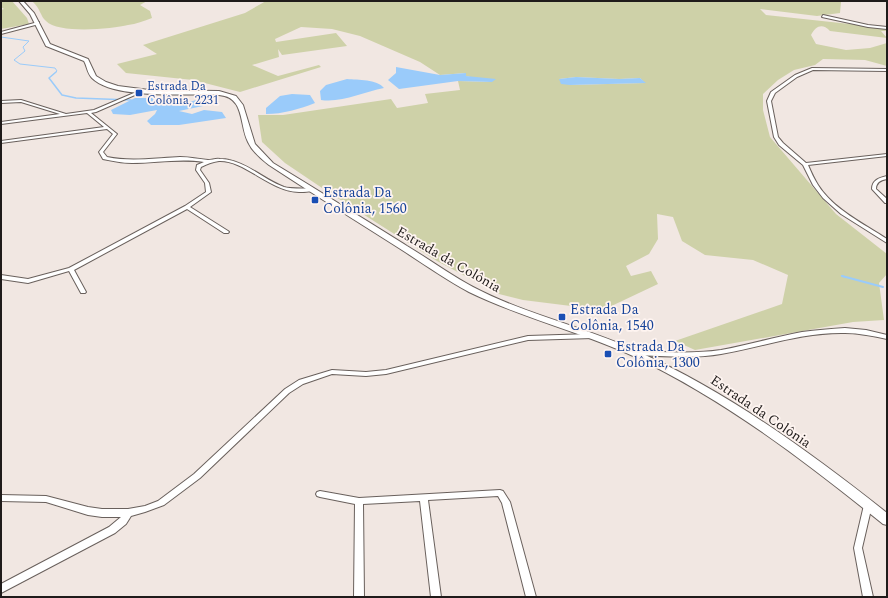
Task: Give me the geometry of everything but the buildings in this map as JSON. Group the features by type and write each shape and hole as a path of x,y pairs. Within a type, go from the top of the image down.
{"main road":[{"name":"Estrada da Colônia","path":"21,1 32,13 48,45 86,60 89,63 93,76 116,87 142,91 205,92 233,96 240,104 247,132 259,154 271,164 470,289 494,301 635,353 689,380 735,407 783,440 887,520"}],"street":[{"path":"824,16 868,26 887,28"},
{"path":"1,33 38,23"},
{"path":"887,70 812,69 796,76 773,92 769,101 776,137 781,144 805,164 815,185 832,204 887,241"},
{"path":"1,123 88,112 101,109 142,91"},
{"path":"1,102 20,101 66,115"},
{"path":"88,112 115,134 101,152 105,158 123,161 185,158 208,161 231,161 282,188 296,191 312,190"},
{"path":"1,142 108,128"},
{"path":"805,164 887,155"},
{"path":"1,277 28,281 71,269 187,207 209,192 207,183 198,168 208,161"},
{"path":"887,177 878,180 874,185 874,189 887,202"},
{"path":"187,207 226,232"},
{"path":"71,269 83,292"},
{"path":"635,353 693,354 720,352 828,330 851,329 868,331 887,337"},
{"path":"1,498 46,499 88,511 128,513 161,503 174,494 197,476 287,391 307,379 332,372 366,374 386,372 528,338 592,336"},
{"path":"320,494 359,501 500,493 506,502 531,597"},
{"path":"424,497 436,597"},
{"path":"359,501 359,597"},
{"path":"868,505 858,548 868,597"},
{"path":"1,589 112,530 123,521 128,513"}],"green space":[{"path":"1,1 12,1 27,18 29,24 1,29 1,10 4,9 1,7"},
{"path":"32,1 147,1 140,5 150,11 152,18 120,27 98,29 62,28 52,25 46,21"},
{"path":"266,1 841,2 840,13 817,16 760,9 766,15 887,28 887,31 881,31 887,38 830,31 822,26 815,29 811,35 816,44 846,50 870,48 887,43 887,66 865,60 823,59 815,65 794,70 778,80 763,94 763,110 770,137 836,214 887,254 887,274 879,283 884,320 853,322 695,350 675,341 782,304 788,275 753,260 705,255 682,241 673,217 657,214 658,239 649,254 626,266 631,276 651,271 658,284 603,310 523,300 499,294 437,261 285,163 262,142 258,115 283,115 391,99 397,108 428,103 425,94 460,90 458,81 492,82 466,76 466,73 440,75 420,62 360,36 332,29 301,27 275,39 276,42 336,33 347,46 282,55 278,49 279,57 252,65 278,76 319,65 321,67 240,92 193,80 126,73 117,64 157,54 143,45 245,13","holes":["576,77 619,79 640,78 645,83 570,85 559,79"]}],"water":[{"path":"396,67 440,75 466,73 466,76 496,79 492,82 458,81 399,89 388,80 396,73"},
{"path":"576,77 619,79 640,78 646,83 570,85 561,84 559,79"},
{"path":"347,79 372,81 384,88 345,99 329,101 321,100 320,91 326,85"},
{"path":"292,94 310,95 315,103 291,111 266,114 266,108 280,96"},
{"path":"135,98 172,98 169,101 187,103 199,99 203,106 179,111 192,114 204,110 222,112 226,118 179,125 151,125 147,121 155,114 157,110 130,115 113,114 111,110"}],"waterway":[{"path":"1,37 29,41 23,47 25,51 14,60 20,64 55,68 57,71 56,72"},
{"path":"56,72 49,78 62,95 76,98 131,100"},
{"path":"845,277 842,276 883,287"}],"place":[{"name":"Estrada Da Colônia, 2231","path":"139,93"},
{"name":"Estrada Da Colônia, 1560","path":"315,200"},
{"name":"Estrada Da Colônia, 1540","path":"562,317"},
{"name":"Estrada Da Colônia, 1300","path":"608,354"}]}
